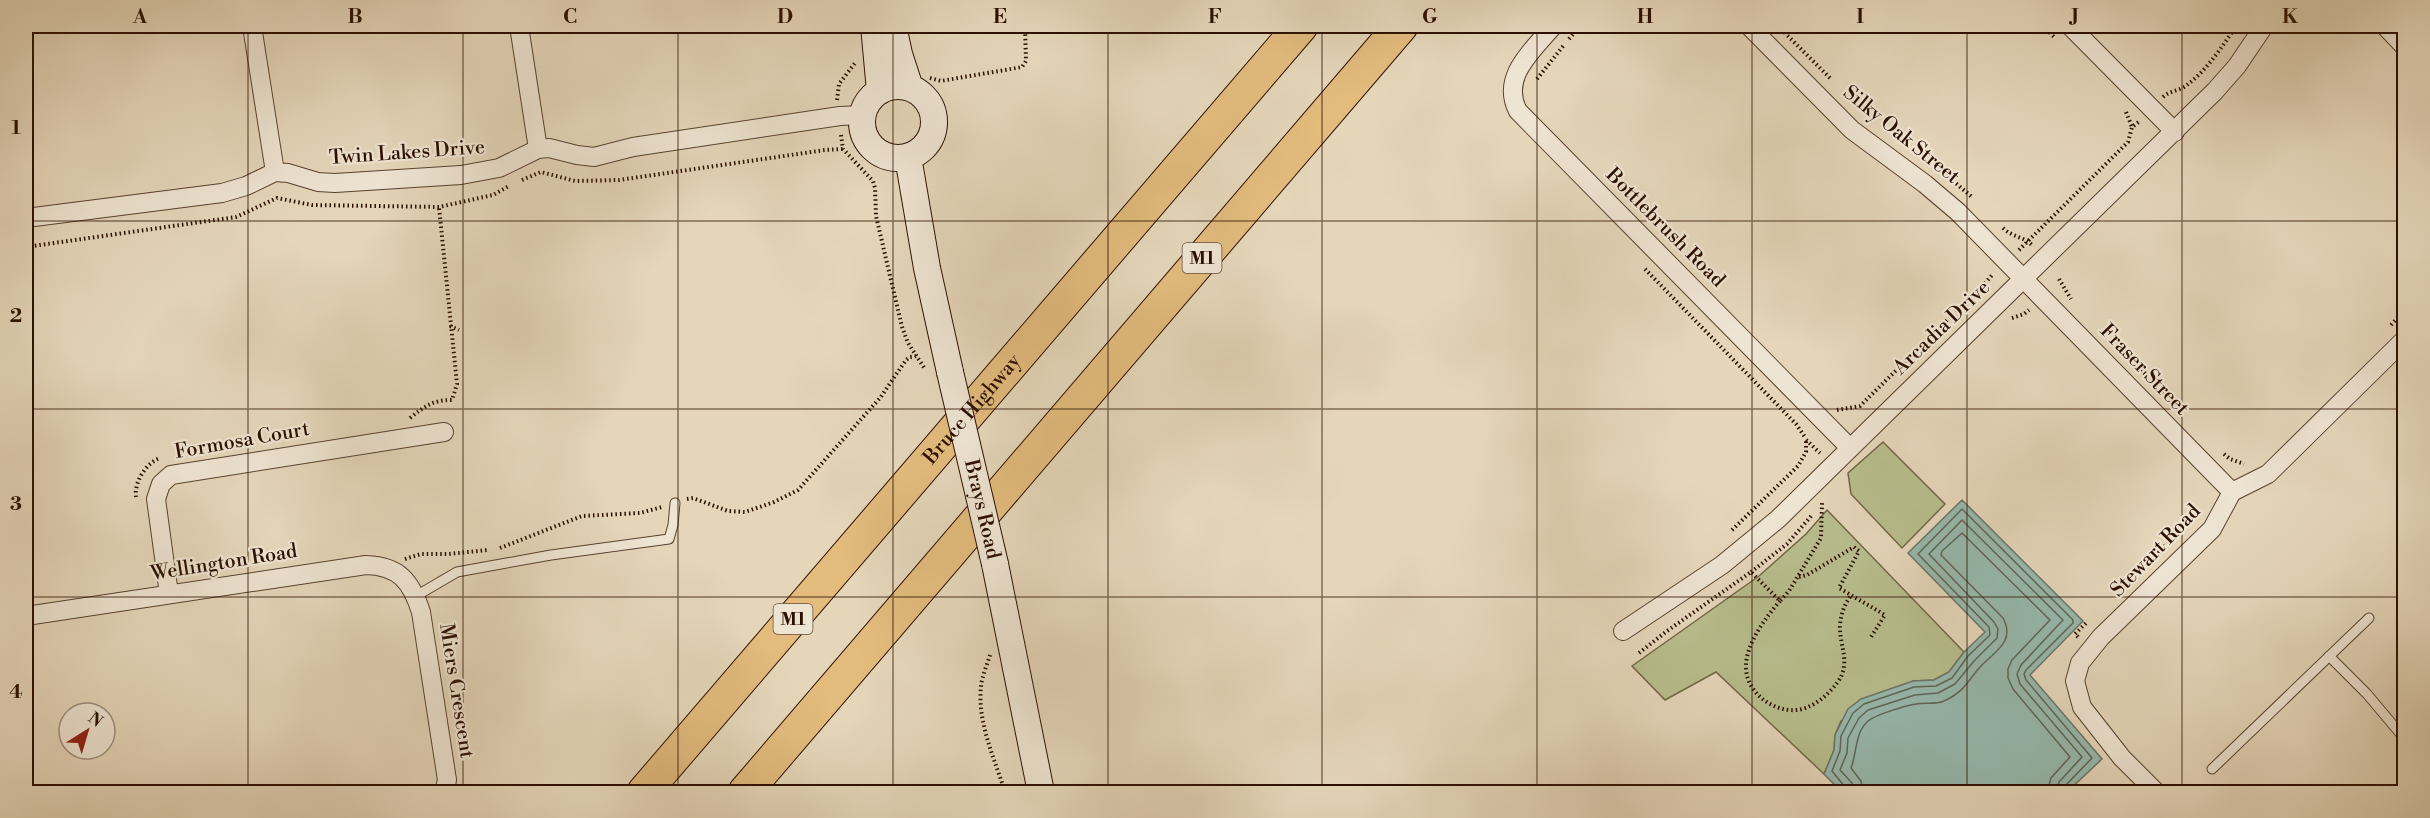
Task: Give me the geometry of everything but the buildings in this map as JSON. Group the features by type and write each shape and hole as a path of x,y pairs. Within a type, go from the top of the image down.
{"highway":[{"name":"Bruce Highway","path":"644,792 1301,26"},
{"name":"M1","path":"745,792 1401,26"}],"main road":[{"path":"874,26 880,91"},
{"path":"894,26 899,54 918,82 933,112 934,124 927,145 918,153 908,157 884,156 866,139 862,128 862,116 872,98 880,91 889,87 918,82"},
{"name":"Brays Road","path":"908,157 927,268 939,372 995,564 1041,792"}],"street":[{"path":"26,218 222,193 246,186 275,172 252,26"},
{"path":"519,26 538,149 549,148 594,157 633,147 840,116 862,116"},
{"name":"Bottlebrush Road","path":"1553,26 1514,76 1512,98 1518,111 1850,448"},
{"name":"Silky Oak Street","path":"1749,26 1852,130 1943,198 2024,279"},
{"path":"2070,26 2175,132"},
{"name":"Arcadia Drive","path":"1623,631 1750,543 2175,132 2227,78 2264,26"},
{"path":"2385,26 2404,46"},
{"name":"Twin Lakes Drive","path":"275,172 288,173 318,182 335,183 461,175 499,168 538,149"},
{"name":"Fraser Street","path":"2024,279 2232,492"},
{"path":"2232,492 2268,474 2404,340"},
{"name":"Formosa Court","path":"169,594 156,499 161,484 171,475 444,432"},
{"name":"Stewart Road","path":"2156,792 2122,758 2082,707 2076,690 2076,672 2087,651 2212,529 2232,492"},
{"name":"Wellington Road","path":"26,616 366,565 379,565 395,571"},
{"path":"395,571 406,581 416,596"},
{"name":"Miers Crescent","path":"416,596 447,780 444,792"}],"lane":[{"path":"416,596 457,572 551,555 669,539 675,503"},
{"path":"2212,769 2368,618"},
{"path":"2329,656 2367,694 2404,738"}],"path":[{"path":"918,82 941,81 1022,67 1026,62 1025,26"},
{"path":"1536,79 1580,26"},
{"path":"1778,26 1838,86"},
{"path":"2162,99 2169,92 2185,86 2200,73 2236,26"},
{"path":"837,98 839,84 859,55"},
{"path":"2018,251 2128,142 2132,127 2142,118"},
{"path":"841,140 843,149 873,181 876,216 902,327 917,356 939,372"},
{"path":"1937,167 1974,199"},
{"path":"403,420 411,418 425,405 437,400 452,400 457,384 449,326 439,207"},
{"path":"1996,221 2010,234 2028,241 2037,249"},
{"path":"1643,268 1796,424 1806,439 1821,454"},
{"path":"2051,287 2059,279 2060,273"},
{"path":"1833,412 1839,408 1860,406 1992,275"},
{"path":"2059,279 2072,300"},
{"path":"1981,287 1985,291"},
{"path":"2006,312 2012,318 2024,314 2032,307"},
{"path":"449,326 459,330"},
{"path":"2112,340 2177,406"},
{"path":"395,571 406,559 421,554 498,549 582,516 640,513 693,498 728,511 745,512 774,502 798,490 880,398 906,360 917,356"},
{"path":"1728,534 1798,465 1806,452 1806,439 1814,430"},
{"path":"2218,448 2230,459 2244,464"},
{"path":"137,502 136,491 144,470 154,460 168,455"},
{"path":"1639,653 1752,573 1796,535 1829,496"},
{"path":"1821,504 1821,538 1749,650 1746,675 1754,689 1765,701 1779,708 1796,710 1804,708 1824,696 1842,676 1845,662 1840,625 1844,608 1851,595"},
{"path":"1798,577 1807,575 1854,547 1859,551 1839,588 1885,615 1872,638"},
{"path":"1752,573 1780,601"},
{"path":"993,645 981,686 981,702 987,736 1005,792"}],"green space":[{"path":"1883,442 1945,504 1902,548 1851,494 1848,473"},
{"path":"1827,510 1964,652 1949,672 1934,680 1913,681 1841,721 1835,735 1834,750 1824,774 1716,672 1665,700 1632,666 1759,576 1806,534"}],"water":[{"path":"1962,500 2083,621 2030,675 2102,759 2067,792 1842,792 1824,774 1834,750 1835,735 1848,709 1861,699 1913,681 1934,680 1949,672 1964,652 1985,632 1908,553"}]}
